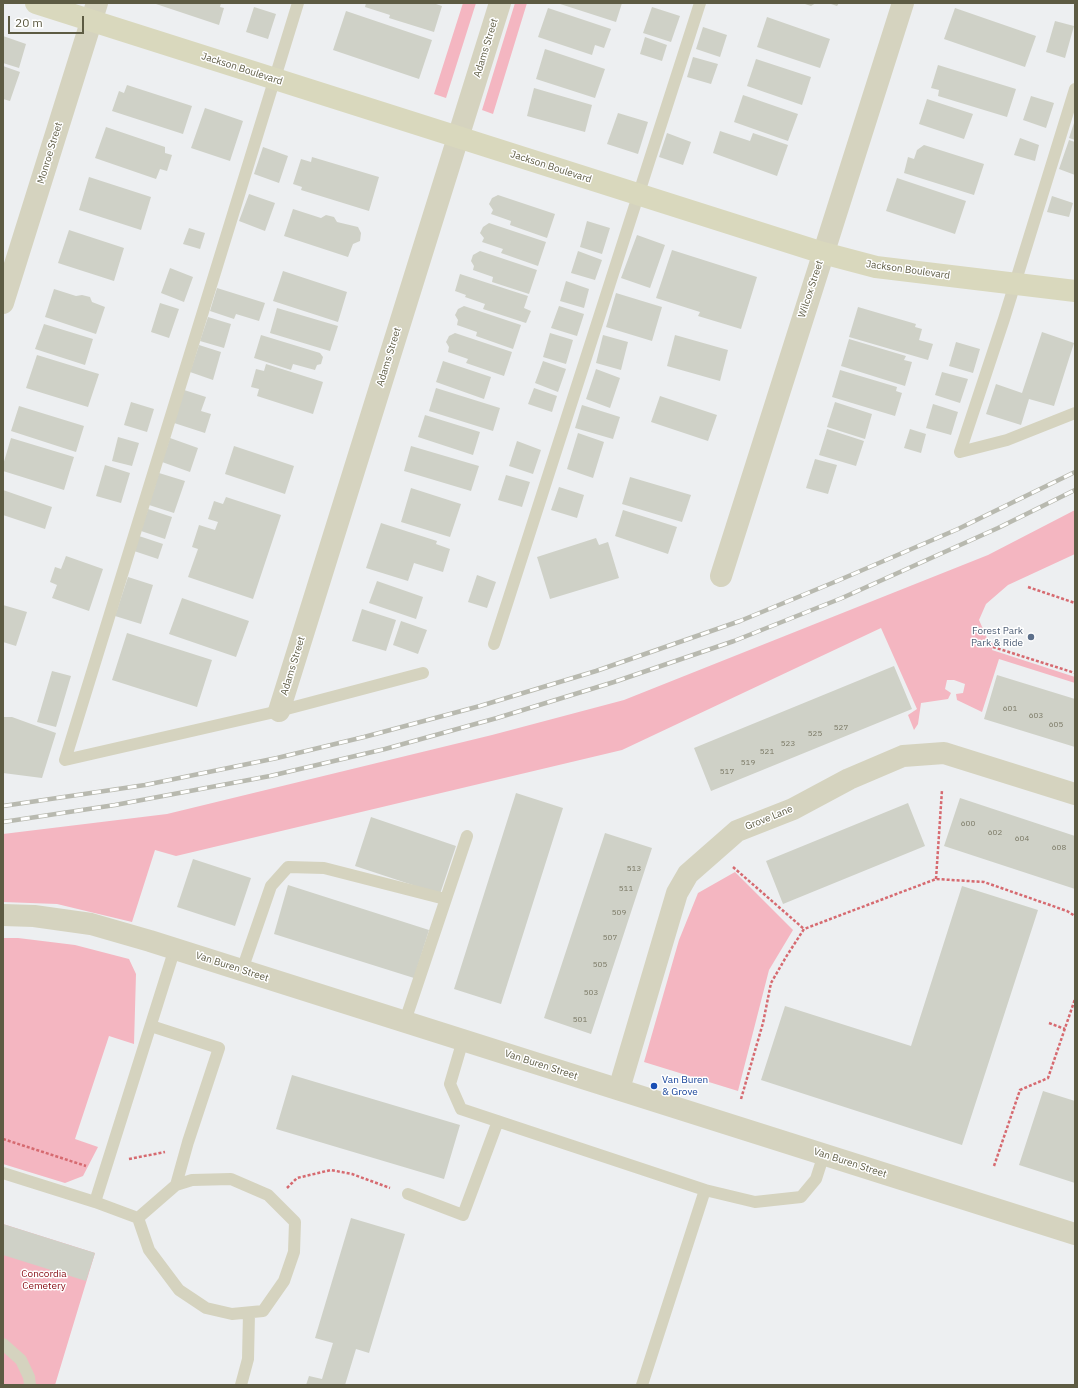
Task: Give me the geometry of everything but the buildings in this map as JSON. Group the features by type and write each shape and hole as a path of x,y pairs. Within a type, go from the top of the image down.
{"street":[{"name":"Jackson Boulevard","path":"36,3 94,12 275,79 823,253 876,267 1075,291"},
{"name":"Adams Street","path":"279,711 500,3"},
{"name":"Wilcox Street","path":"721,576 903,3"},
{"name":"Monroe Street","path":"3,303 94,12"},
{"name":"Grove Lane","path":"619,1089 677,893 688,874 737,831 793,808 849,779 903,756 944,753 1075,794"},
{"name":"Van Buren Street","path":"3,915 34,916 92,924 175,948 1075,1234"}],"lane":[{"path":"298,3 65,760 279,711 423,673"},
{"path":"494,644 700,3"},
{"path":"1075,88 960,452 1007,440 1075,413"},
{"path":"405,1021 467,836"},
{"path":"242,970 271,886 288,867 324,868 445,899"},
{"path":"95,1202 175,948"},
{"path":"151,1026 219,1048 188,1142 176,1185"},
{"path":"463,1040 450,1084 461,1109 705,1190 754,1202 801,1197 816,1179 824,1154"},
{"path":"408,1194 463,1215 498,1121"},
{"path":"3,1173 95,1202 138,1218"},
{"path":"231,1179 268,1195 295,1222 294,1252 284,1281 262,1311 232,1314 206,1308 179,1290 149,1250 138,1218 176,1185 192,1180 231,1179"},
{"path":"642,1385 705,1190"},
{"path":"241,1385 248,1359 249,1312"},
{"path":"3,1344 20,1360 29,1377 30,1385"}],"path":[{"path":"1028,587 1075,603"},
{"path":"993,647 1075,674"},
{"path":"936,879 942,790"},
{"path":"733,866 804,929"},
{"path":"741,1099 763,1023 771,983 786,956 804,929 936,879 984,882 1067,911 1075,916"},
{"path":"994,1166 1020,1090 1048,1078 1075,999"},
{"path":"1049,1023 1064,1030"},
{"path":"274,1201 297,1178 331,1170 352,1174 408,1194"}],"green space":[{"path":"463,3 476,3 446,98 434,94"},
{"path":"515,3 527,3 493,114 482,110"},
{"path":"1075,510 1075,554 1008,585 986,604 979,620 987,638 993,644 992,650 1075,677 1075,683 999,659 982,712 957,700 956,694 963,693 965,684 954,680 947,680 945,689 951,693 948,699 921,703 918,724 914,730 908,715 917,709 881,628 622,750 176,856 155,850 132,922 57,904 3,902 3,834 167,814 492,735 624,700 988,555"},
{"path":"735,872 793,930 769,970 738,1091 644,1062 679,940 698,893"},
{"path":"3,938 18,938 75,945 129,959 136,974 134,1044 109,1036 75,1139 98,1147 83,1176 65,1183 3,1164"},
{"name":"Concordia Cemetery","path":"3,1224 95,1253 55,1385 3,1385"}],"railway":[{"path":"3,806 145,785 277,758 364,737 480,706 596,671 740,621 837,581 958,529 1075,472"},
{"path":"3,822 115,805 270,776 385,749 497,718 614,682 734,641 842,598 998,528 1075,490"}],"place":[{"name":"Forest Park Park & Ride","path":"1031,637"},
{"name":"Van Buren & Grove","path":"654,1086"}]}
